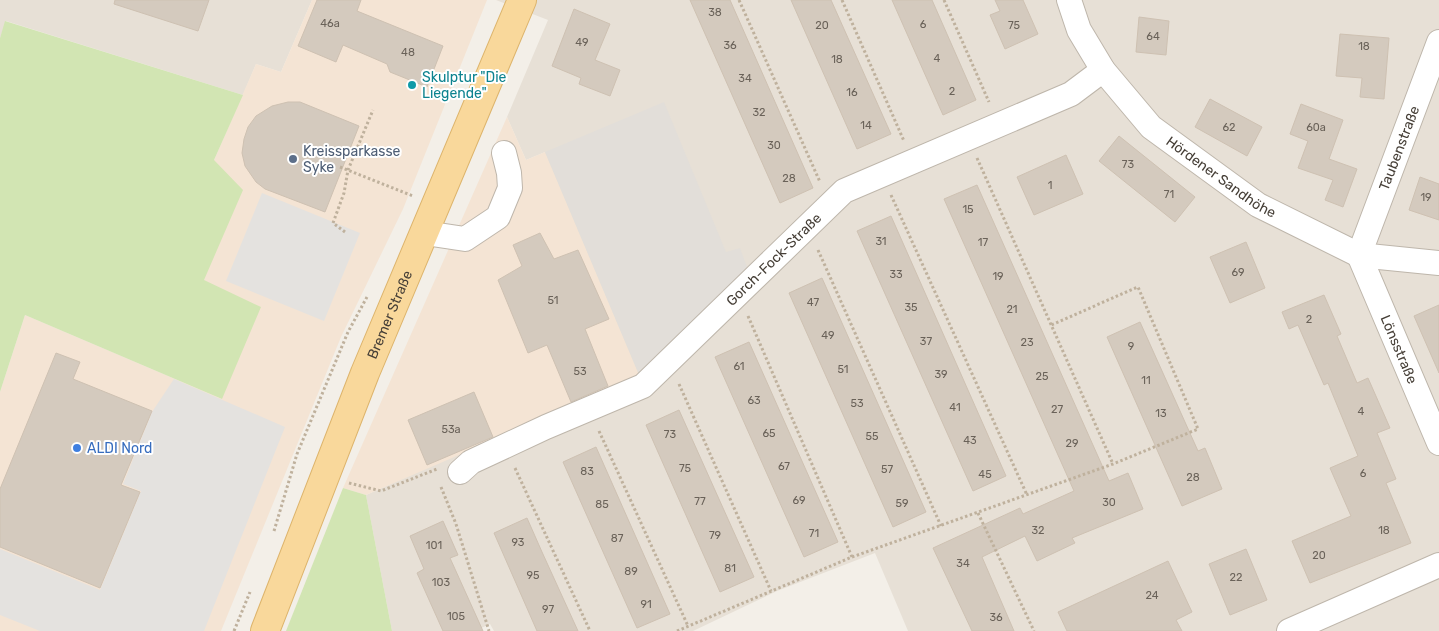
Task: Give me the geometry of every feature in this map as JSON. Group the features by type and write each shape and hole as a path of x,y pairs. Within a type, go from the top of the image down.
{"main road":[{"name":"Bremer Straße","path":"265,631 365,373 522,0"}],"street":[{"name":"Hördener Sandhöhe","path":"1068,0 1079,30 1102,70 1151,127 1258,205 1359,255 1439,263"},
{"name":"Taubenstraße","path":"1359,255 1439,42"},
{"name":"Gorch-Fock-Straße","path":"460,472 471,462 642,386 844,191 1071,94 1102,70"},
{"path":"425,233 466,239 498,217 510,188 509,172 504,153"},
{"name":"Lönsstraße","path":"1359,255 1439,443"},
{"path":"1289,631 1439,565"}],"path":[{"path":"739,0 830,205"},
{"path":"842,0 913,160"},
{"path":"944,0 999,124"},
{"path":"345,232 333,223 344,192 348,170 373,110"},
{"path":"968,137 1113,464"},
{"path":"340,167 413,196"},
{"path":"882,174 1027,495"},
{"path":"803,230 818,251 941,526"},
{"path":"676,631 852,557 1113,464 1198,429 1138,287 1052,325"},
{"path":"735,296 749,318 852,557"},
{"path":"666,364 682,388 771,591"},
{"path":"589,408 688,626"},
{"path":"505,446 590,631"},
{"path":"434,468 437,476"},
{"path":"325,477 381,491 434,468 460,472"},
{"path":"440,484 456,524 489,631"},
{"path":"978,512 1034,631"}],"shaded area":[{"path":"0,0 312,0 281,72 256,64 243,95 6,21 0,38"},
{"path":"312,0 487,0 403,209 341,337 221,631 0,631 0,392 25,315 222,399 204,280 214,160 256,64 281,72"},
{"path":"496,0 1439,0 1439,631 908,631 875,553 777,591 693,631 494,631 490,624 475,631 392,631 366,495 433,465 545,152 526,160 507,117 548,20"},
{"path":"664,102 726,252 740,248 747,267 640,377 545,152"},
{"path":"507,117 526,160 545,152 640,377 366,495 343,488"},
{"path":"262,193 360,233 324,321 226,281"},
{"path":"174,379 285,427 204,631 40,631 0,615 0,549 100,590 141,491 123,484 152,412"}],"green space":[{"path":"5,21 243,95 214,160 243,190 204,280 261,307 222,399 25,315 0,392 0,38"},
{"path":"343,488 366,495 392,631 286,631"}],"building":[{"path":"115,0 209,0 198,31 114,4"},
{"path":"317,0 361,0 357,11 443,46 427,87 390,72 387,64 343,45 336,62 298,46"},
{"path":"690,0 730,0 813,188 780,203"},
{"path":"791,0 831,0 891,134 857,149"},
{"path":"892,0 932,0 976,100 943,115"},
{"path":"995,0 1023,0 1038,34 1005,49 990,15 1000,11"},
{"path":"574,9 610,24 595,60 620,70 610,96 579,84 581,78 552,66"},
{"path":"1139,17 1169,21 1166,55 1136,52"},
{"path":"1340,34 1389,38 1384,99 1360,97 1362,78 1336,76"},
{"path":"1210,99 1262,127 1247,156 1195,127"},
{"name":"Kreissparkasse Syke","path":"288,102 300,102 359,126 325,212 265,189 256,182 245,166 242,153 248,127 256,116 272,106"},
{"path":"1301,104 1343,120 1329,159 1357,169 1343,207 1325,200 1333,180 1298,168 1308,141 1290,134"},
{"path":"1119,136 1195,197 1175,222 1099,161"},
{"path":"1066,155 1083,194 1034,215 1017,177"},
{"path":"1420,177 1439,184 1439,220 1409,210"},
{"path":"977,185 1109,481 1128,473 1143,509 1072,538 1075,543 1037,561 1025,536 982,557 1014,631 972,631 933,548 1020,508 1023,514 1074,491 944,199"},
{"path":"891,216 1006,476 973,491 857,231"},
{"path":"540,233 554,259 578,250 609,319 585,329 608,386 571,402 547,345 528,353 498,280 522,266 513,245"},
{"path":"1246,242 1265,288 1230,303 1210,257"},
{"path":"822,278 926,512 893,527 789,293"},
{"path":"1324,295 1341,334 1337,336 1357,383 1368,378 1390,428 1377,433 1396,479 1386,483 1411,543 1310,583 1292,541 1351,516 1330,468 1358,456 1328,383 1324,385 1298,325 1289,329 1282,312"},
{"path":"1439,305 1439,373 1414,316"},
{"path":"1140,322 1198,451 1205,448 1222,489 1182,506 1107,337"},
{"path":"749,342 838,542 804,557 715,357"},
{"name":"ALDI Nord","path":"56,353 80,362 73,379 152,411 121,485 140,492 100,588 0,547 0,489"},
{"path":"474,392 493,437 427,465 408,420"},
{"path":"679,410 754,577 720,592 646,425"},
{"path":"596,447 670,614 637,628 563,462"},
{"path":"527,518 578,631 537,631 494,533"},
{"path":"443,521 458,555 450,558 483,631 443,631 417,573 424,569 410,536"},
{"path":"1246,549 1267,600 1230,615 1209,564"},
{"path":"1168,561 1192,612 1176,620 1182,631 1067,631 1058,612"}],"place":[{"name":"Skulptur \"Die Liegende\"","path":"412,85"},
{"name":"Kreissparkasse Syke","path":"293,159"},
{"name":"ALDI Nord","path":"77,448"}]}
